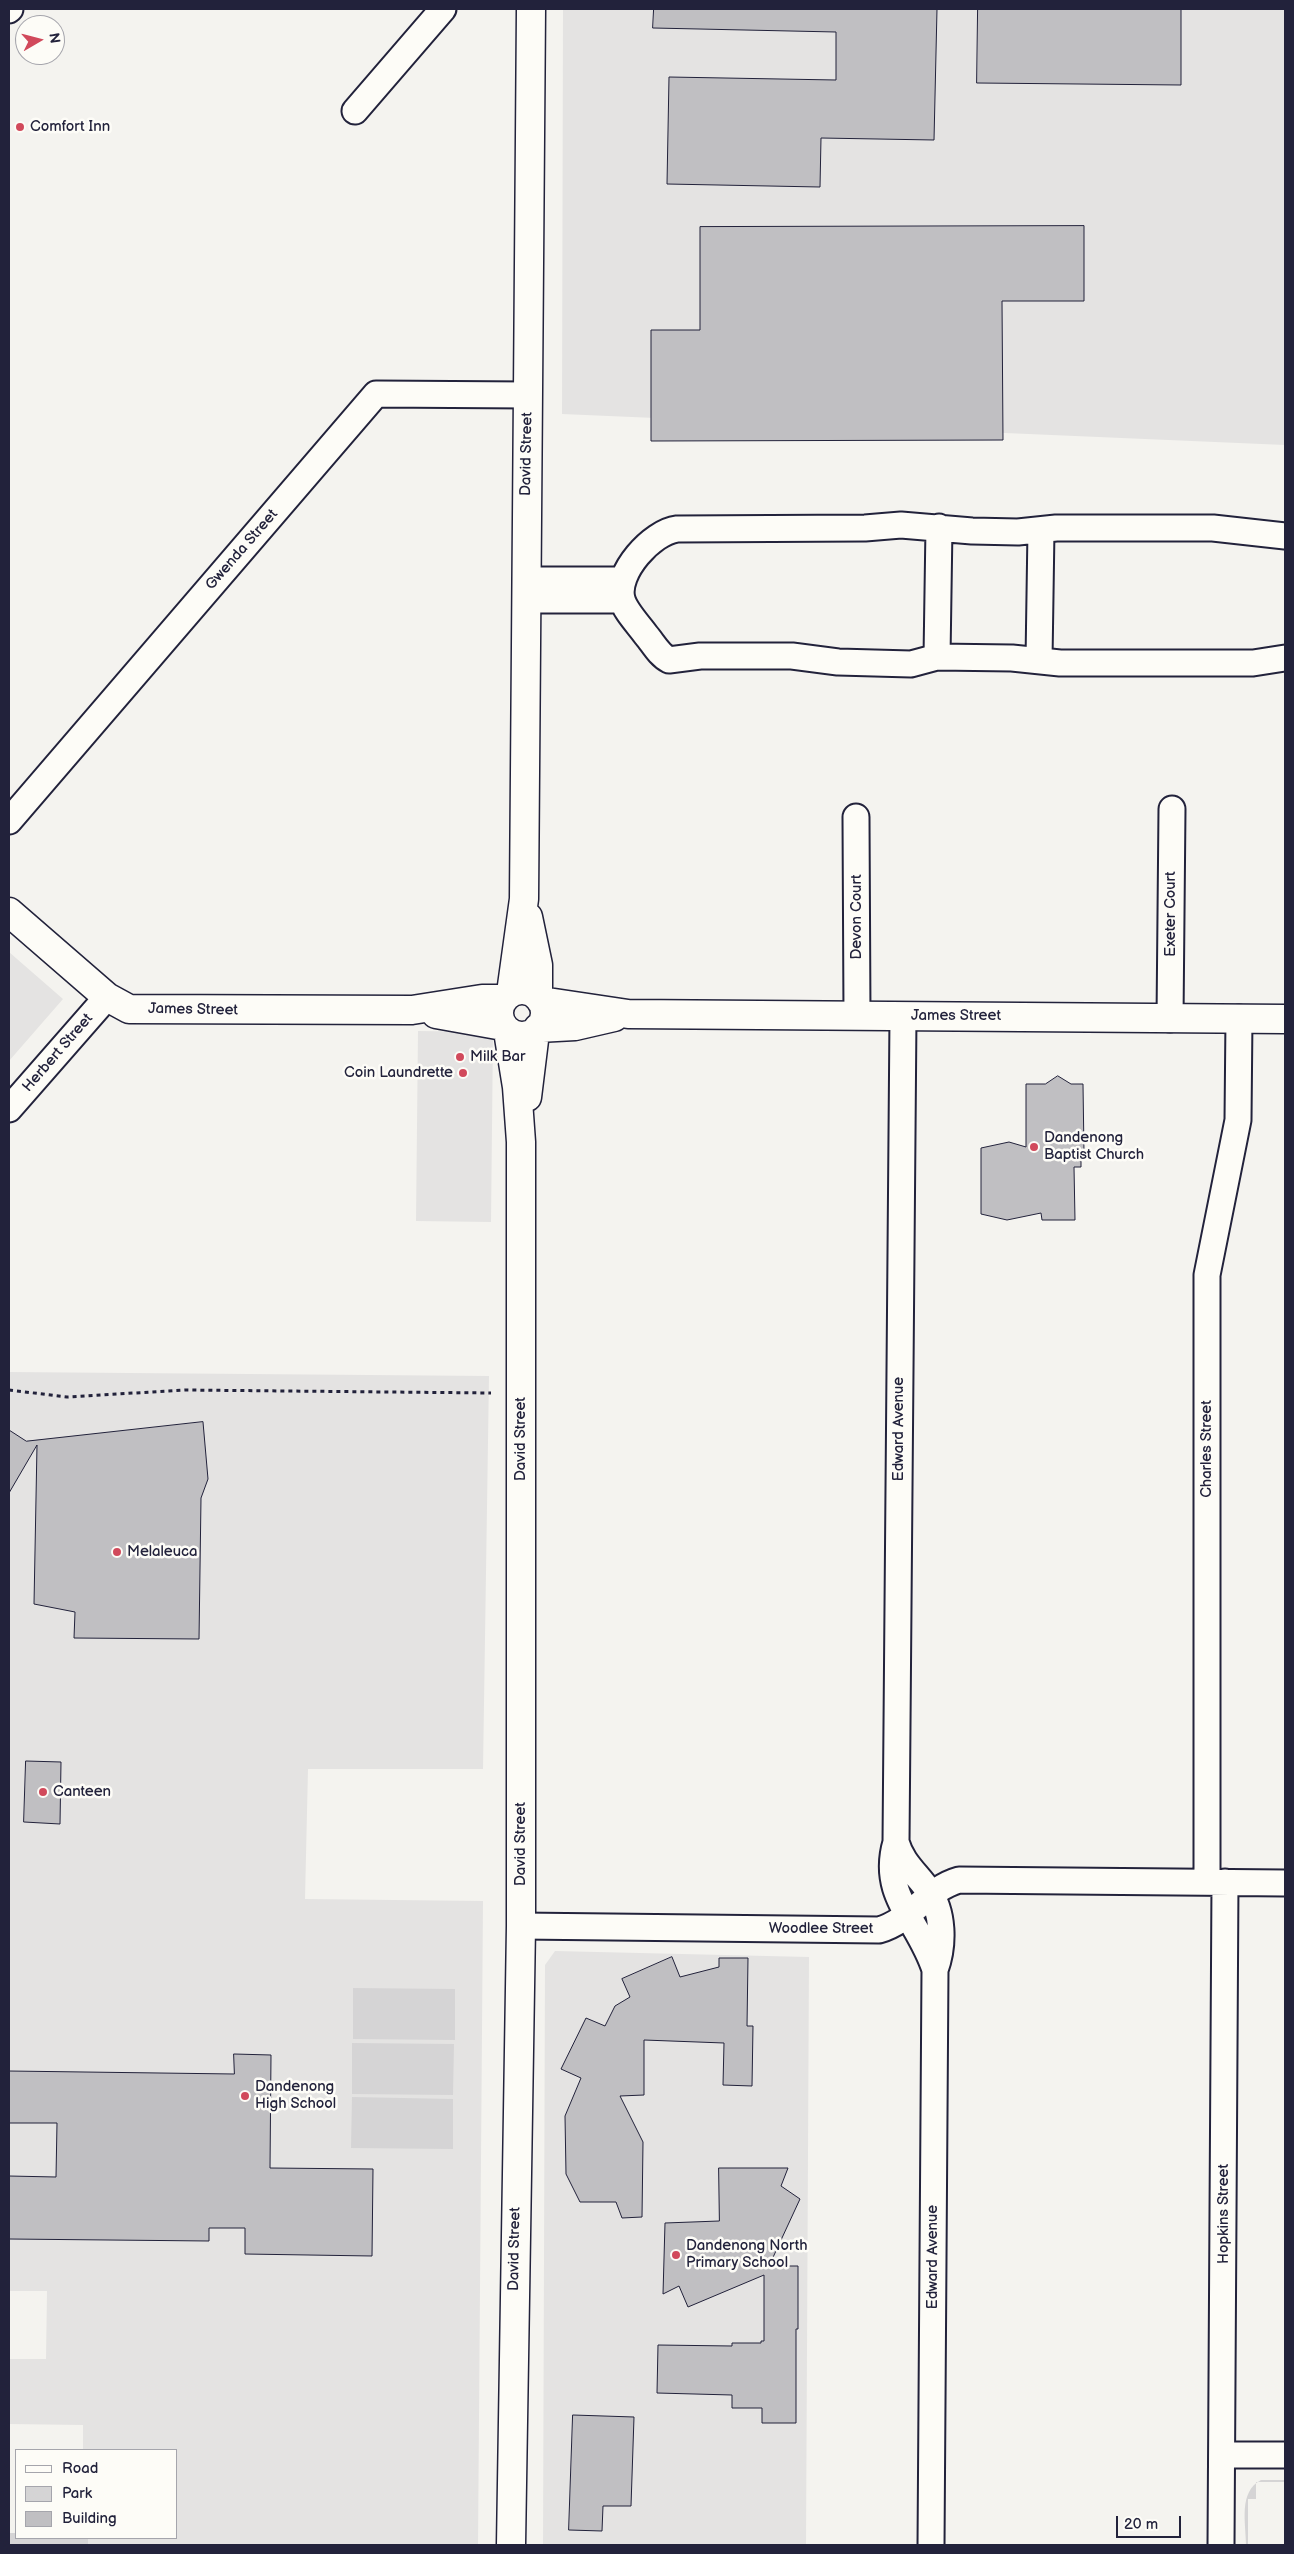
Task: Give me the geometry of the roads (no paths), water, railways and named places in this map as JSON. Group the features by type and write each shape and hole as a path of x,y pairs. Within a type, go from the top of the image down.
{"main road":[{"name":"David Street","path":"507,996 524,899 531,9"},
{"name":"David Street","path":"524,899 538,965 540,999"},
{"name":"James Street","path":"9,912 107,997 129,1008 412,1010 507,996"},
{"path":"525,990 540,999 544,1015 537,1030 522,1036 506,1028 499,1012 507,996 525,990"},
{"name":"James Street","path":"540,999 628,1014 1285,1019"},
{"name":"James Street","path":"412,1010 506,1028"},
{"name":"James Street","path":"537,1030 575,1026 628,1014"},
{"name":"David Street","path":"506,1028 517,1087 521,1142 520,1926 511,2545"},
{"name":"David Street","path":"521,1142 537,1030"}],"street":[{"path":"355,111 443,9"},
{"name":"Gwenda Street","path":"9,821 376,394 528,395"},
{"path":"622,590 645,548 656,537 670,530 865,528 900,525 981,531 1213,528 1285,536"},
{"path":"938,657 939,527"},
{"path":"1039,660 1041,530"},
{"path":"526,590 622,590"},
{"path":"622,590 657,649 669,660 700,656 792,656 838,662 911,664 938,657 1039,660 1060,663 1253,663 1285,658"},
{"name":"Exeter Court","path":"1170,1019 1172,809"},
{"name":"Devon Court","path":"856,817 857,1016"},
{"name":"Herbert Street","path":"9,1109 107,997"},
{"name":"Edward Avenue","path":"902,1016 896,1842 891,1860 892,1882 923,1940 936,1970"},
{"name":"Charles Street","path":"1216,1882 1207,1275 1238,1120 1239,1018"},
{"name":"Edward Avenue","path":"896,1842 905,1863 931,1894 937,1908 941,1938 940,1955 936,1970 931,2545"},
{"name":"Woodlee Street","path":"520,1926 879,1930 888,1927 908,1914 931,1894 959,1880 1285,1882"},
{"name":"Hopkins Street","path":"1216,1882 1223,2455 1221,2545"},
{"path":"1223,2455 1285,2455"}],"place":[{"name":"Comfort Inn","path":"20,127"},
{"name":"Milk Bar","path":"460,1057"},
{"name":"Coin Laundrette","path":"463,1073"},
{"name":"Dandenong Baptist Church","path":"1034,1147"},
{"name":"Melaleuca","path":"117,1552"},
{"name":"Canteen","path":"43,1792"},
{"name":"Dandenong High School","path":"245,2096"},
{"name":"Dandenong North Primary School","path":"676,2255"}]}
